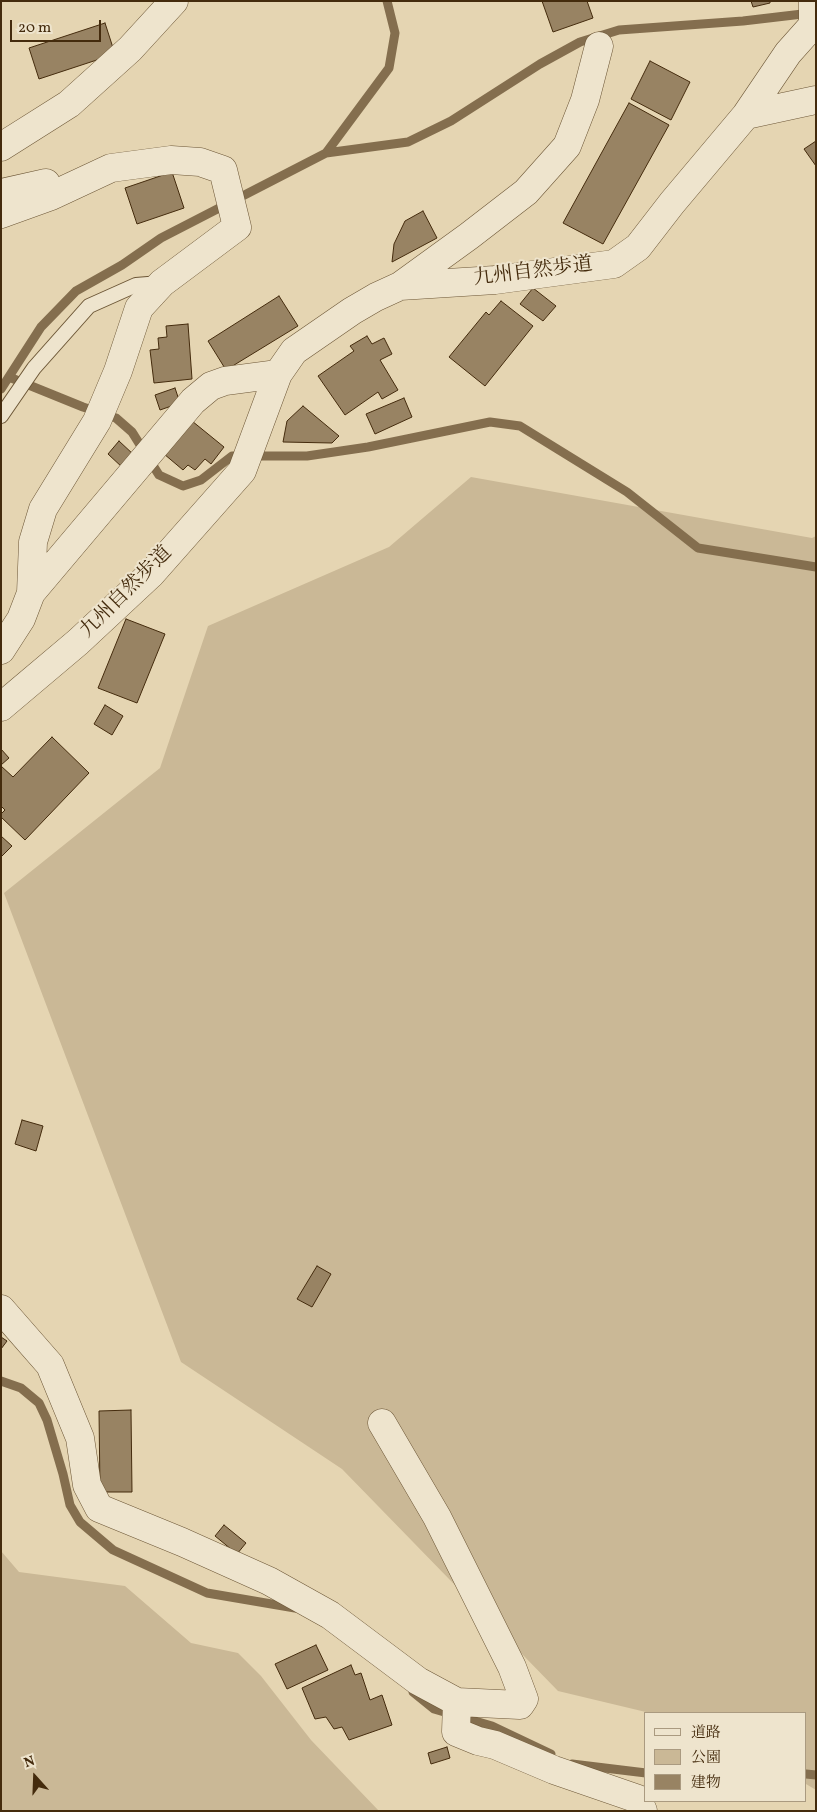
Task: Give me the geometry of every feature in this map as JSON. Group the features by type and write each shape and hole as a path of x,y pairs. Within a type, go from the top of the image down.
{"street":[{"path":"1,147 69,104 130,49 174,1"},
{"name":"九州自然歩道","path":"1,707 78,642 151,574 243,468 278,374 294,351 324,329 376,297 400,286 495,280 614,264 638,247 672,203 746,115 813,13"},
{"path":"400,286 470,236 526,192 568,146 585,100 599,46"},
{"path":"746,115 816,100"},
{"path":"1,193 110,168 171,160 200,162 223,170 237,227 162,283 139,308 118,371 97,421 43,509 32,542 31,592 21,619 1,650"},
{"path":"1,214 51,196 110,168"},
{"path":"31,592 192,401 211,386 225,381 278,374"},
{"path":"1,1308 50,1365 80,1438 87,1485 99,1508 182,1542 269,1581 330,1615 418,1681 457,1703 520,1705 524,1700 512,1667 437,1517 382,1423"},
{"path":"457,1703 456,1732 478,1741 495,1745 554,1770 638,1799 642,1811"}],"lane":[{"path":"1,416 34,368 89,306 136,285 162,283"}],"green space":[{"path":"471,477 812,538 816,536 816,1790 807,1785 807,1712 646,1712 558,1691 342,1469 181,1362 4,893 160,768 208,626 389,547"},
{"path":"1,1551 19,1572 125,1586 191,1643 238,1653 261,1676 311,1740 379,1811 1,1811"}],"building":[{"path":"542,1 587,1 593,18 553,32"},
{"path":"751,1 770,1 770,3 753,7"},
{"path":"105,23 115,54 39,79 29,48"},
{"path":"650,61 690,82 671,120 631,99"},
{"path":"629,103 669,125 603,244 563,223"},
{"path":"816,141 816,166 804,149"},
{"path":"172,172 184,208 137,224 125,188"},
{"path":"423,211 437,238 392,262 394,244 405,221"},
{"path":"533,288 556,306 543,321 520,304"},
{"path":"279,296 298,326 226,370 208,341"},
{"path":"501,301 533,326 485,386 449,357 486,312 489,315"},
{"path":"188,324 192,379 154,383 150,350 159,349 158,338 167,337 166,326"},
{"path":"367,336 372,344 384,338 392,354 380,360 398,390 382,399 378,392 345,415 318,376 354,351 350,346"},
{"path":"175,388 180,403 160,410 155,395"},
{"path":"404,398 412,417 375,434 366,414"},
{"path":"303,406 339,436 332,443 283,442 287,421"},
{"path":"192,421 224,447 211,464 205,459 195,470 188,465 183,470 164,454"},
{"path":"119,441 134,455 123,468 108,454"},
{"path":"126,619 165,634 137,703 98,688"},
{"path":"105,705 123,716 112,735 94,724"},
{"path":"52,737 89,773 25,840 1,817 5,810 1,806 1,766 13,777"},
{"path":"1,749 9,758 1,765"},
{"path":"1,836 12,846 1,857"},
{"path":"22,1120 43,1126 36,1151 15,1144"},
{"path":"317,1266 331,1274 312,1307 297,1299"},
{"path":"1,1337 7,1341 1,1349"},
{"path":"131,1410 132,1492 100,1492 99,1411"},
{"path":"224,1525 246,1543 237,1554 215,1536"},
{"path":"316,1645 328,1670 287,1689 275,1664"},
{"path":"351,1665 355,1675 361,1673 370,1700 382,1695 392,1725 349,1740 342,1727 334,1729 326,1717 315,1719 302,1688"},
{"path":"447,1747 450,1758 431,1764 428,1753"}],"waterway":[{"path":"1,389 41,327 76,291 122,265 161,238 326,153 389,68 395,33 387,1"},
{"path":"326,153 408,142 451,121 540,64 580,42 619,30 743,21 811,13"},
{"path":"9,377 83,407 116,418 132,432 159,475 183,486 201,480 232,456 307,456 368,447 490,422 520,426 627,492 698,548 816,567"},
{"path":"1,1381 21,1388 39,1403 47,1420 70,1505 80,1522 113,1550 207,1593 295,1608"},
{"path":"413,1692 434,1709 492,1726 551,1754"},
{"path":"572,1764 644,1773"},
{"path":"807,1774 816,1775"}]}
